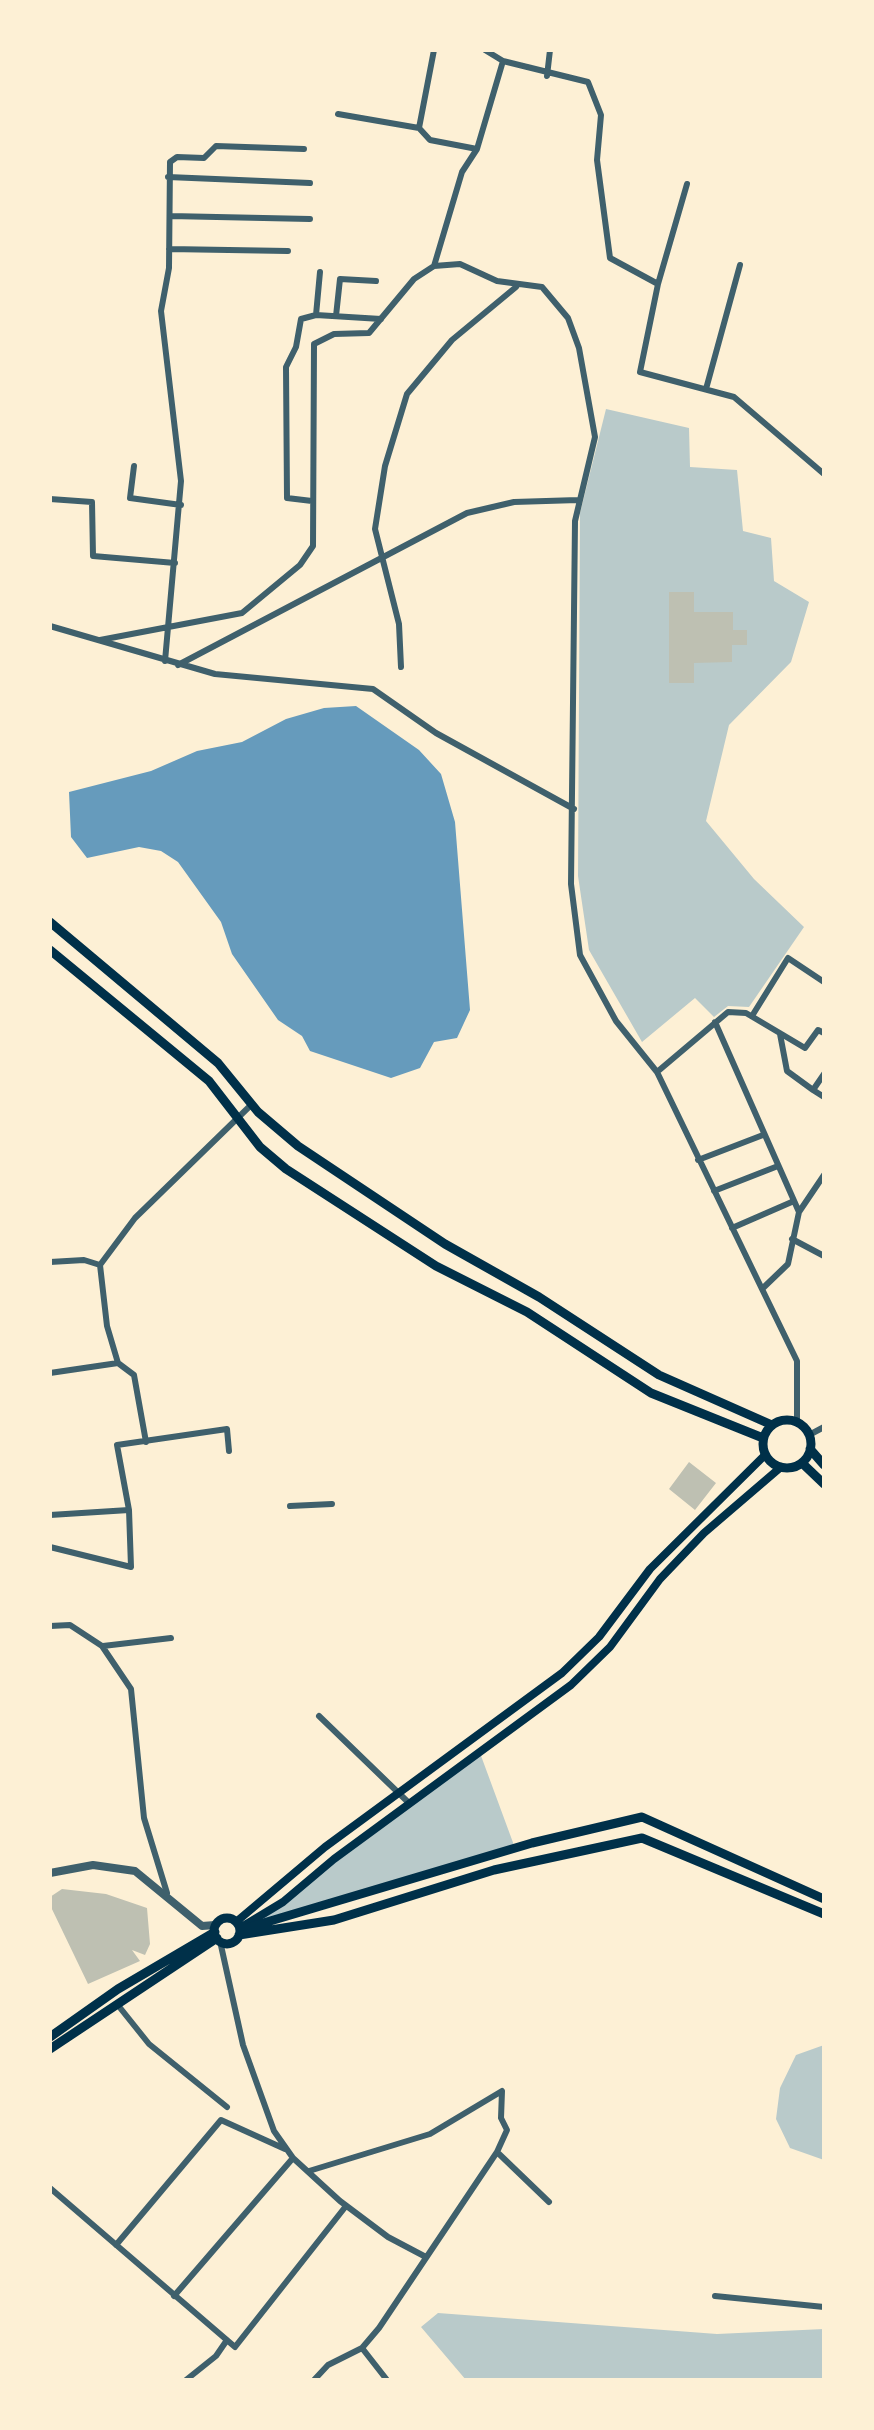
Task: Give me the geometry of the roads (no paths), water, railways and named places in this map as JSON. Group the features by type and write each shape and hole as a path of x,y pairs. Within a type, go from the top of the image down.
{"main road":[{"path":"50,922 218,1063 251,1105 298,1146 446,1244 540,1298 659,1375 772,1425"},
{"path":"50,950 209,1080 260,1146 286,1169 436,1266 527,1312 653,1394 764,1438"},
{"path":"239,1928 283,1902 572,1684 610,1647 660,1579 704,1533 781,1468 802,1463 810,1449 809,1435 798,1422 784,1420 772,1425 764,1438 765,1454 781,1468"},
{"path":"810,1449 824,1465"},
{"path":"217,1934 230,1943 239,1928 325,1847 562,1674 599,1637 659,1559 765,1454"},
{"path":"802,1463 824,1484"},
{"path":"239,1928 532,1842 642,1818 824,1899"},
{"path":"50,2049 217,1934 225,1918 239,1928 334,1920 494,1870 642,1838 824,1914"},
{"path":"50,2037 118,1989 217,1934"}],"street":[{"path":"419,128 434,50"},
{"path":"485,50 503,62 547,76 588,82 601,115 597,160 610,258 658,284"},
{"path":"547,76 550,50"},
{"path":"434,266 462,172 477,149 503,62"},
{"path":"338,114 419,128 430,140 477,149"},
{"path":"165,661 181,505 171,368 161,311 169,250 168,178 174,158 204,158 216,146 304,149"},
{"path":"168,178 310,183"},
{"path":"687,184 658,284 640,372 734,397 824,474"},
{"path":"170,216 310,219"},
{"path":"169,250 288,251"},
{"path":"100,640 242,613 300,564 313,546 314,344 334,334 369,333 414,280 434,266 460,264 516,286 542,287 568,318 584,366 595,437 578,500 571,884 580,956 616,1021 657,1072 797,1361 798,1422"},
{"path":"706,389 740,265"},
{"path":"316,315 320,272"},
{"path":"336,316 340,279 376,281"},
{"path":"401,667 399,624 375,529 385,466 408,394 452,340 516,286"},
{"path":"312,501 287,498 286,367 301,318 316,315 383,320"},
{"path":"134,466 130,498 181,505"},
{"path":"50,499 92,502 93,556 175,563"},
{"path":"178,665 467,513 514,502 578,500"},
{"path":"50,626 178,665 249,680 374,689 436,733 574,809"},
{"path":"752,1016 788,958 824,982"},
{"path":"657,1072 728,1012 752,1016 805,1048 818,1030 824,1033"},
{"path":"715,1022 799,1212"},
{"path":"780,1034 787,1071 824,1097"},
{"path":"813,1090 824,1074"},
{"path":"146,1442 134,1375 118,1362 106,1326 100,1265 136,1218 251,1105"},
{"path":"698,1160 763,1134"},
{"path":"714,1191 778,1166"},
{"path":"762,1289 788,1264 799,1212 824,1176"},
{"path":"732,1228 794,1201"},
{"path":"792,1239 824,1256"},
{"path":"50,1262 84,1260 100,1265"},
{"path":"50,1373 118,1362"},
{"path":"809,1435 824,1426"},
{"path":"50,1546 131,1567 129,1510 117,1445 227,1429 229,1452"},
{"path":"290,1506 332,1504"},
{"path":"50,1515 129,1510"},
{"path":"50,1626 70,1625 102,1646 131,1689 144,1818 167,1893"},
{"path":"102,1646 171,1638"},
{"path":"319,1716 410,1804"},
{"path":"588,1830 592,1848"},
{"path":"50,1873 94,1865 135,1871 217,1934 254,2080 274,2131 286,2150 346,2206 424,2256"},
{"path":"116,2003 149,2044 228,2106"},
{"path":"309,2171 430,2134 502,2091 502,2118 507,2130 497,2152 362,2348 328,2365 314,2380"},
{"path":"116,2246 221,2120 286,2150"},
{"path":"497,2152 548,2202"},
{"path":"174,2296 293,2158"},
{"path":"50,2188 235,2347 346,2206"},
{"path":"716,2296 824,2307"},
{"path":"186,2380 216,2356 225,2340"},
{"path":"362,2348 387,2380"}],"water":[{"path":"356,706 419,750 441,774 455,822 470,1010 457,1038 434,1042 420,1068 391,1078 310,1051 302,1036 278,1020 232,954 221,922 178,862 161,851 139,847 87,858 71,837 69,792 151,771 197,751 242,742 286,719 324,708"}]}
